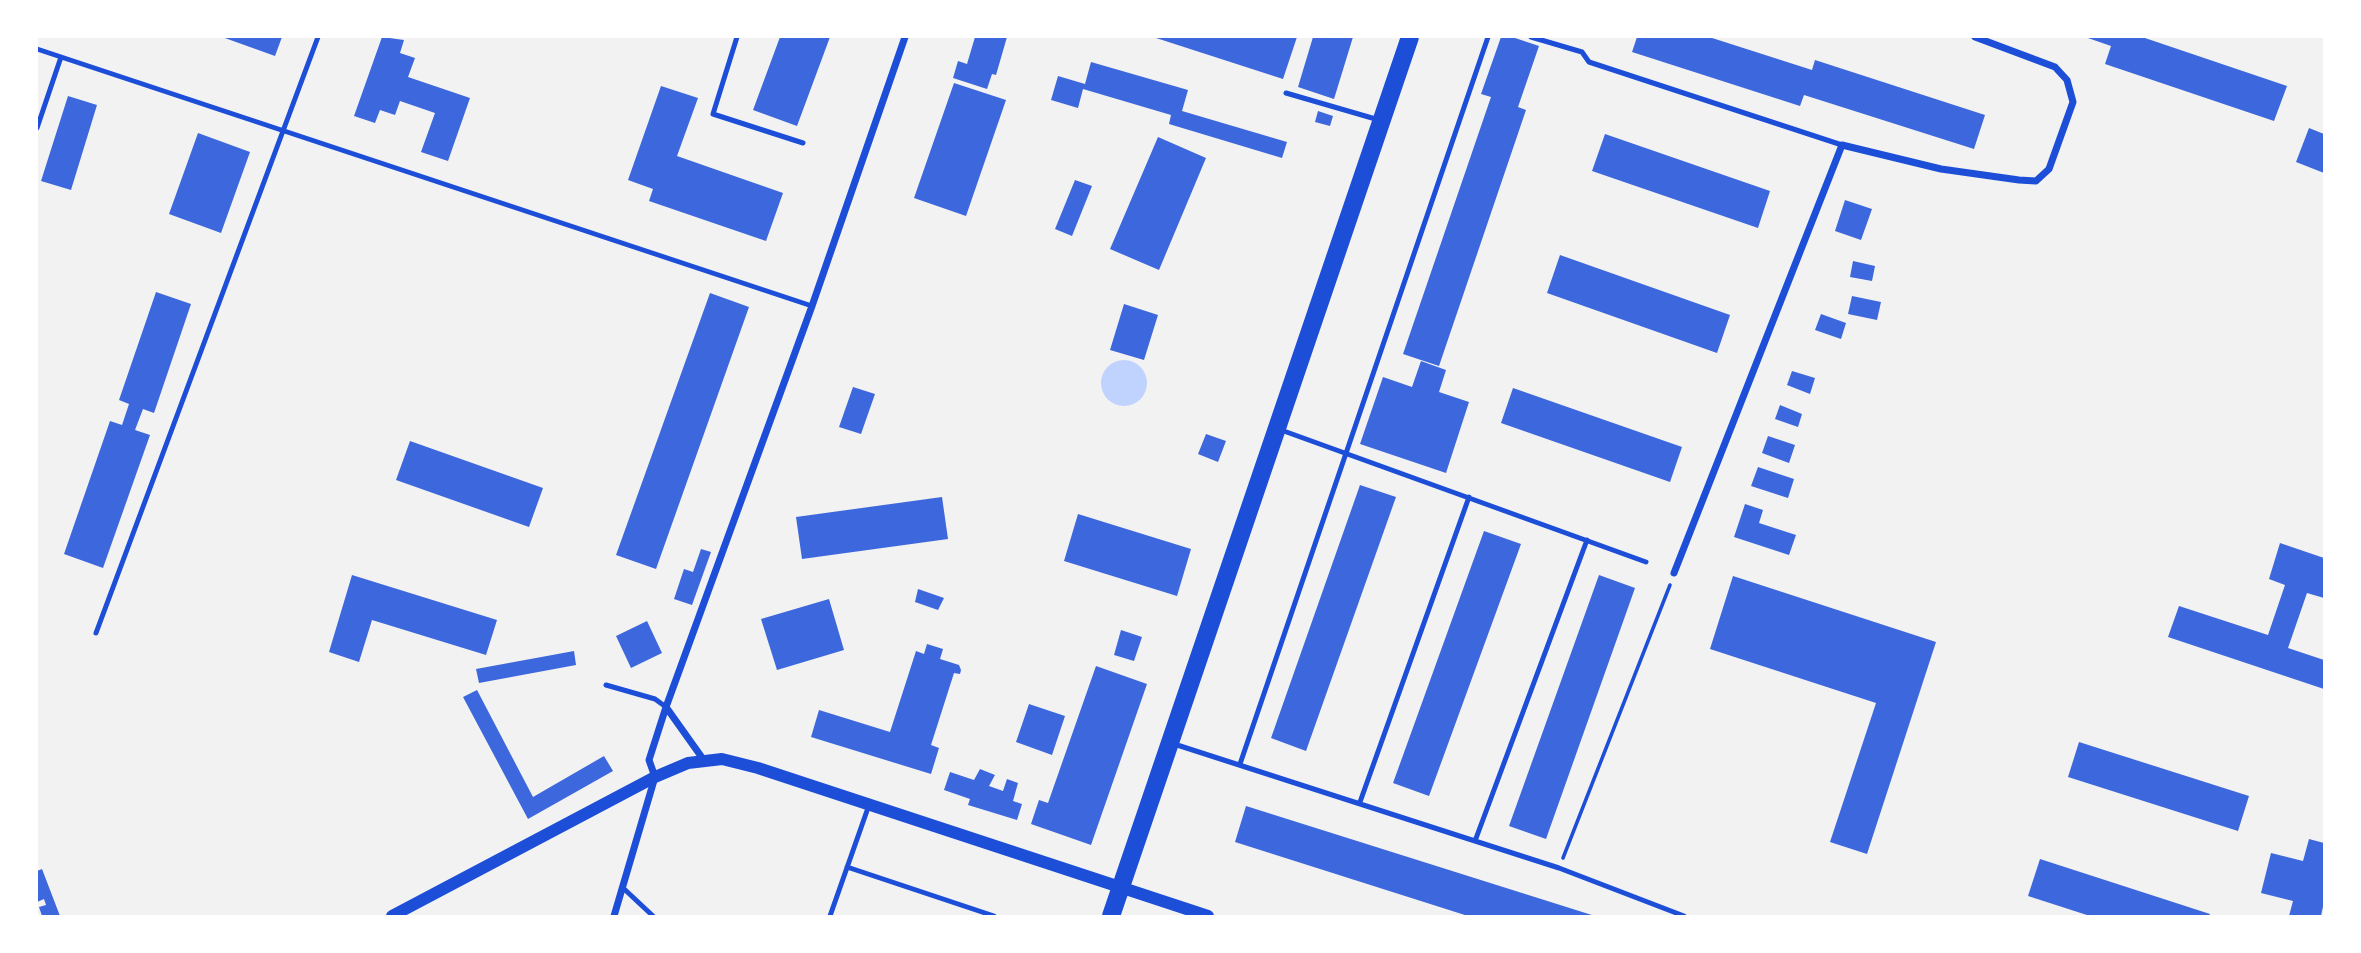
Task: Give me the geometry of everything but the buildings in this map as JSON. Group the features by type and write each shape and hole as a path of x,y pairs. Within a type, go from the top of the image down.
{"main road":[{"path":"1111,916 1279,429 1410,37"}],"street":[{"path":"614,916 655,777 649,760 666,707 812,306 905,37"},
{"path":"1674,573 1842,145 1941,169 2036,181 2049,169 2073,102 2067,80 2055,67 1975,37"},
{"path":"666,707 703,759"},
{"path":"392,916 655,777 703,759 722,759 758,768 1121,890 1208,916"}],"lane":[{"path":"96,633 318,37"},
{"path":"737,37 713,114 803,143"},
{"path":"1240,764 1488,37"},
{"path":"1531,37 1582,52 1589,62 1842,145"},
{"path":"37,50 284,129 812,306"},
{"path":"37,128 61,57"},
{"path":"1286,93 1382,121"},
{"path":"1279,429 1347,456 1469,497 1646,562"},
{"path":"1360,802 1469,497"},
{"path":"1475,841 1587,540"},
{"path":"607,685 655,699 666,707"},
{"path":"1172,743 1360,802 1559,869 1684,916"},
{"path":"830,916 869,805"},
{"path":"847,867 994,916"},
{"path":"622,887 653,916"}],"path":[{"path":"1559,869 1674,573"}],"water":[{"path":"1124,360 1140,367 1147,383 1140,399 1124,406 1108,399 1101,383 1108,367"}]}
